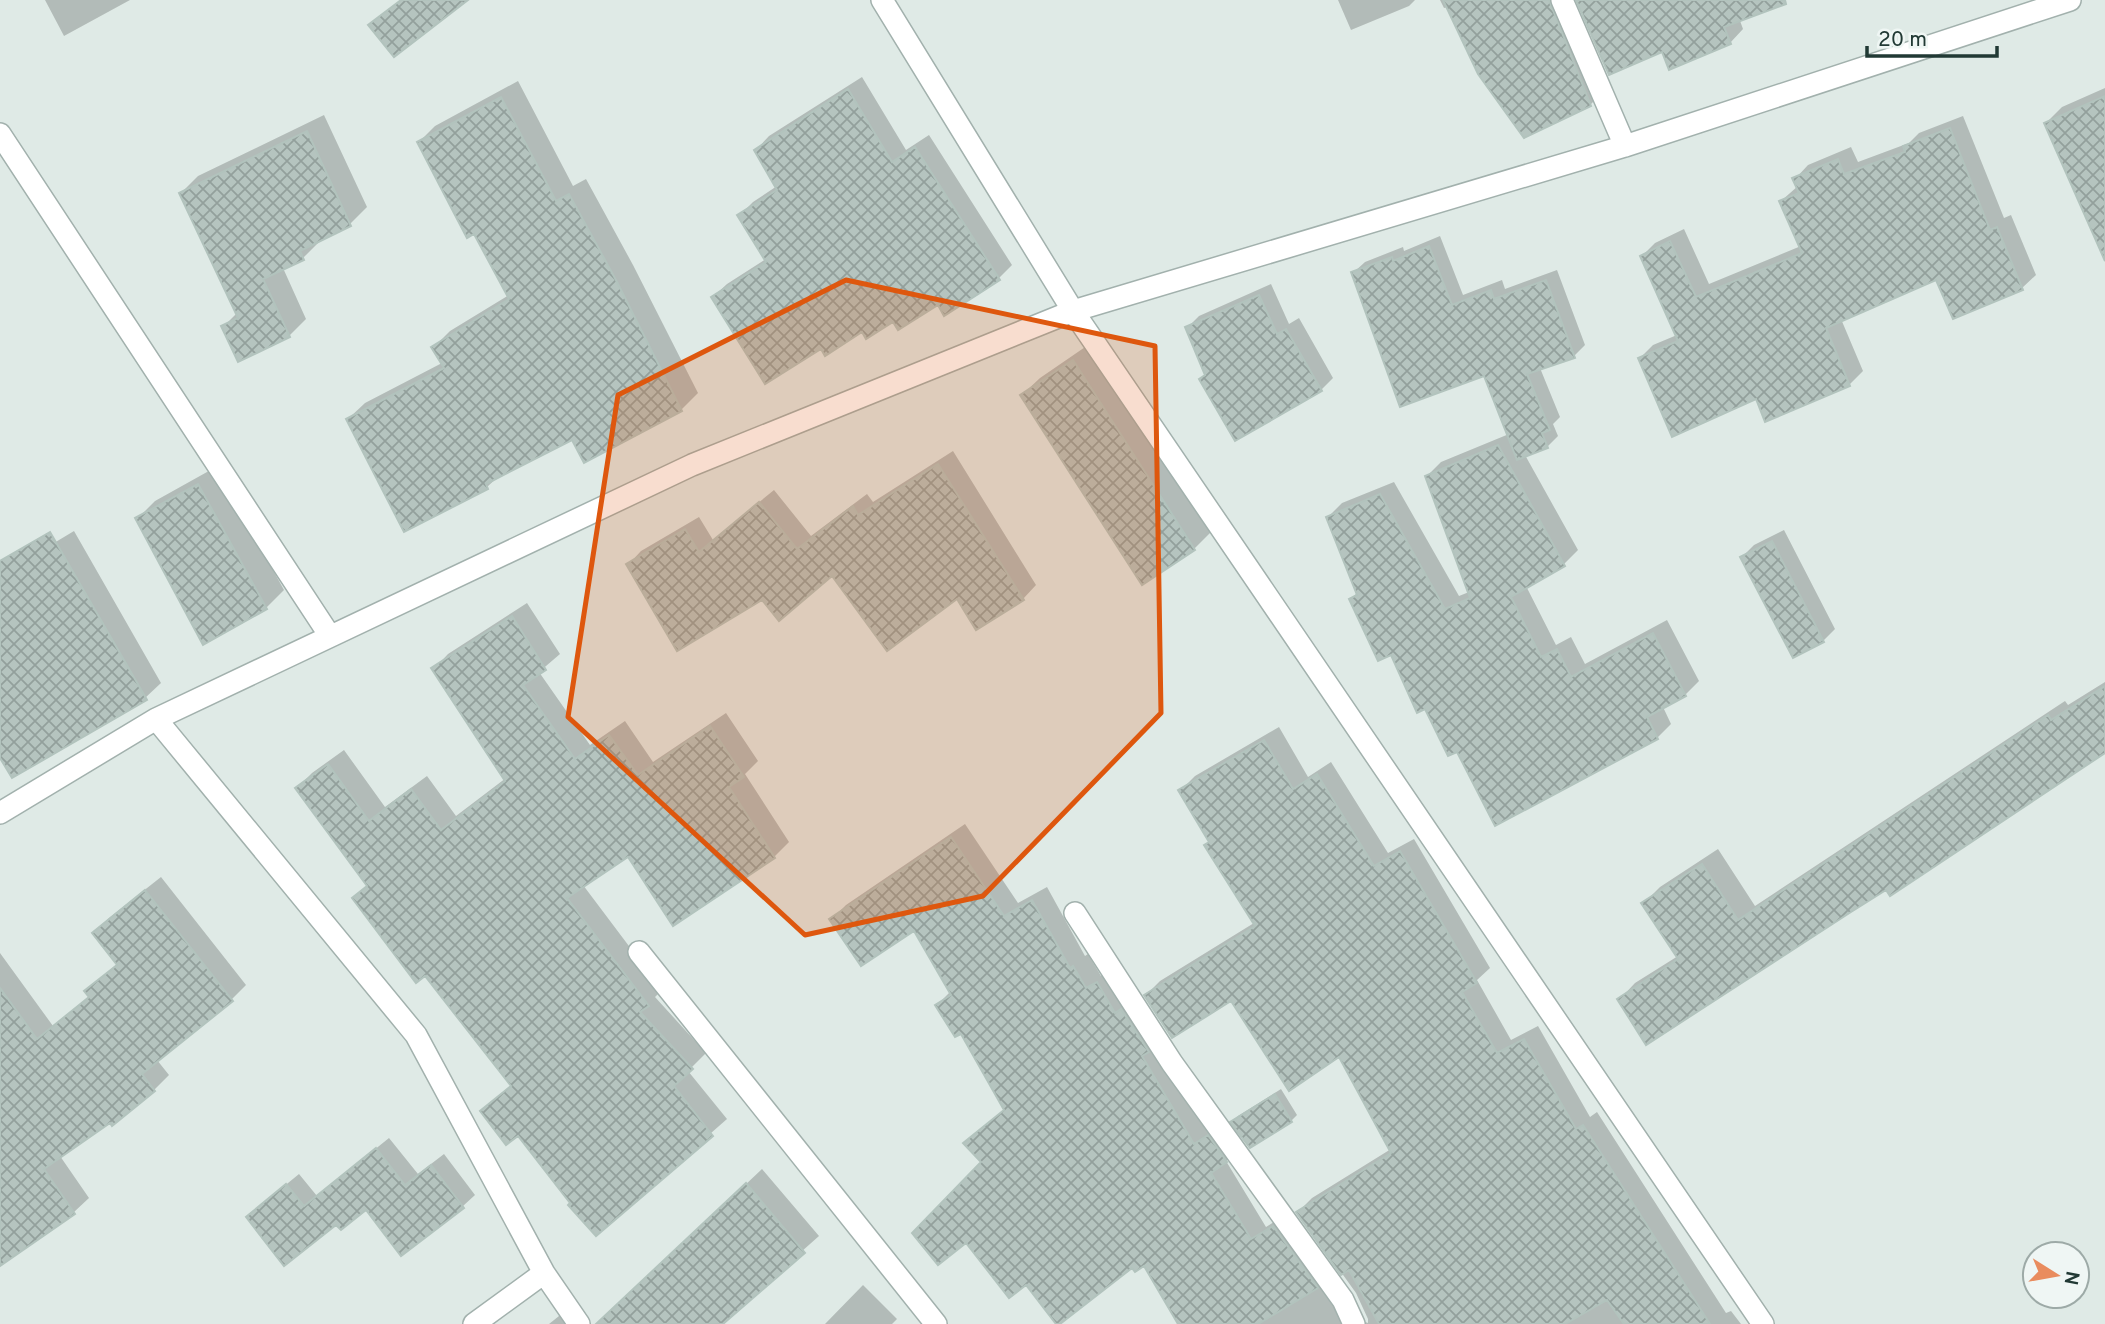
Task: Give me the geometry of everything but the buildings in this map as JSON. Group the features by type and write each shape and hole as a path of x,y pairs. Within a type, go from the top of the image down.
{"street":[{"path":"882,0 1073,312 1763,1324"},
{"path":"1562,0 1625,146"},
{"path":"0,813 156,719 692,465 1073,312 1625,146 2070,0"},
{"path":"0,134 330,636"},
{"path":"156,719 416,1035 544,1273 579,1324"},
{"path":"1075,913 1172,1063 1343,1300 1354,1324"},
{"path":"639,952 936,1324"},
{"path":"474,1324 544,1273"}],"highlighted area":[{"path":"846,280 1155,346 1161,713 983,896 805,935 568,717 618,395"}]}
